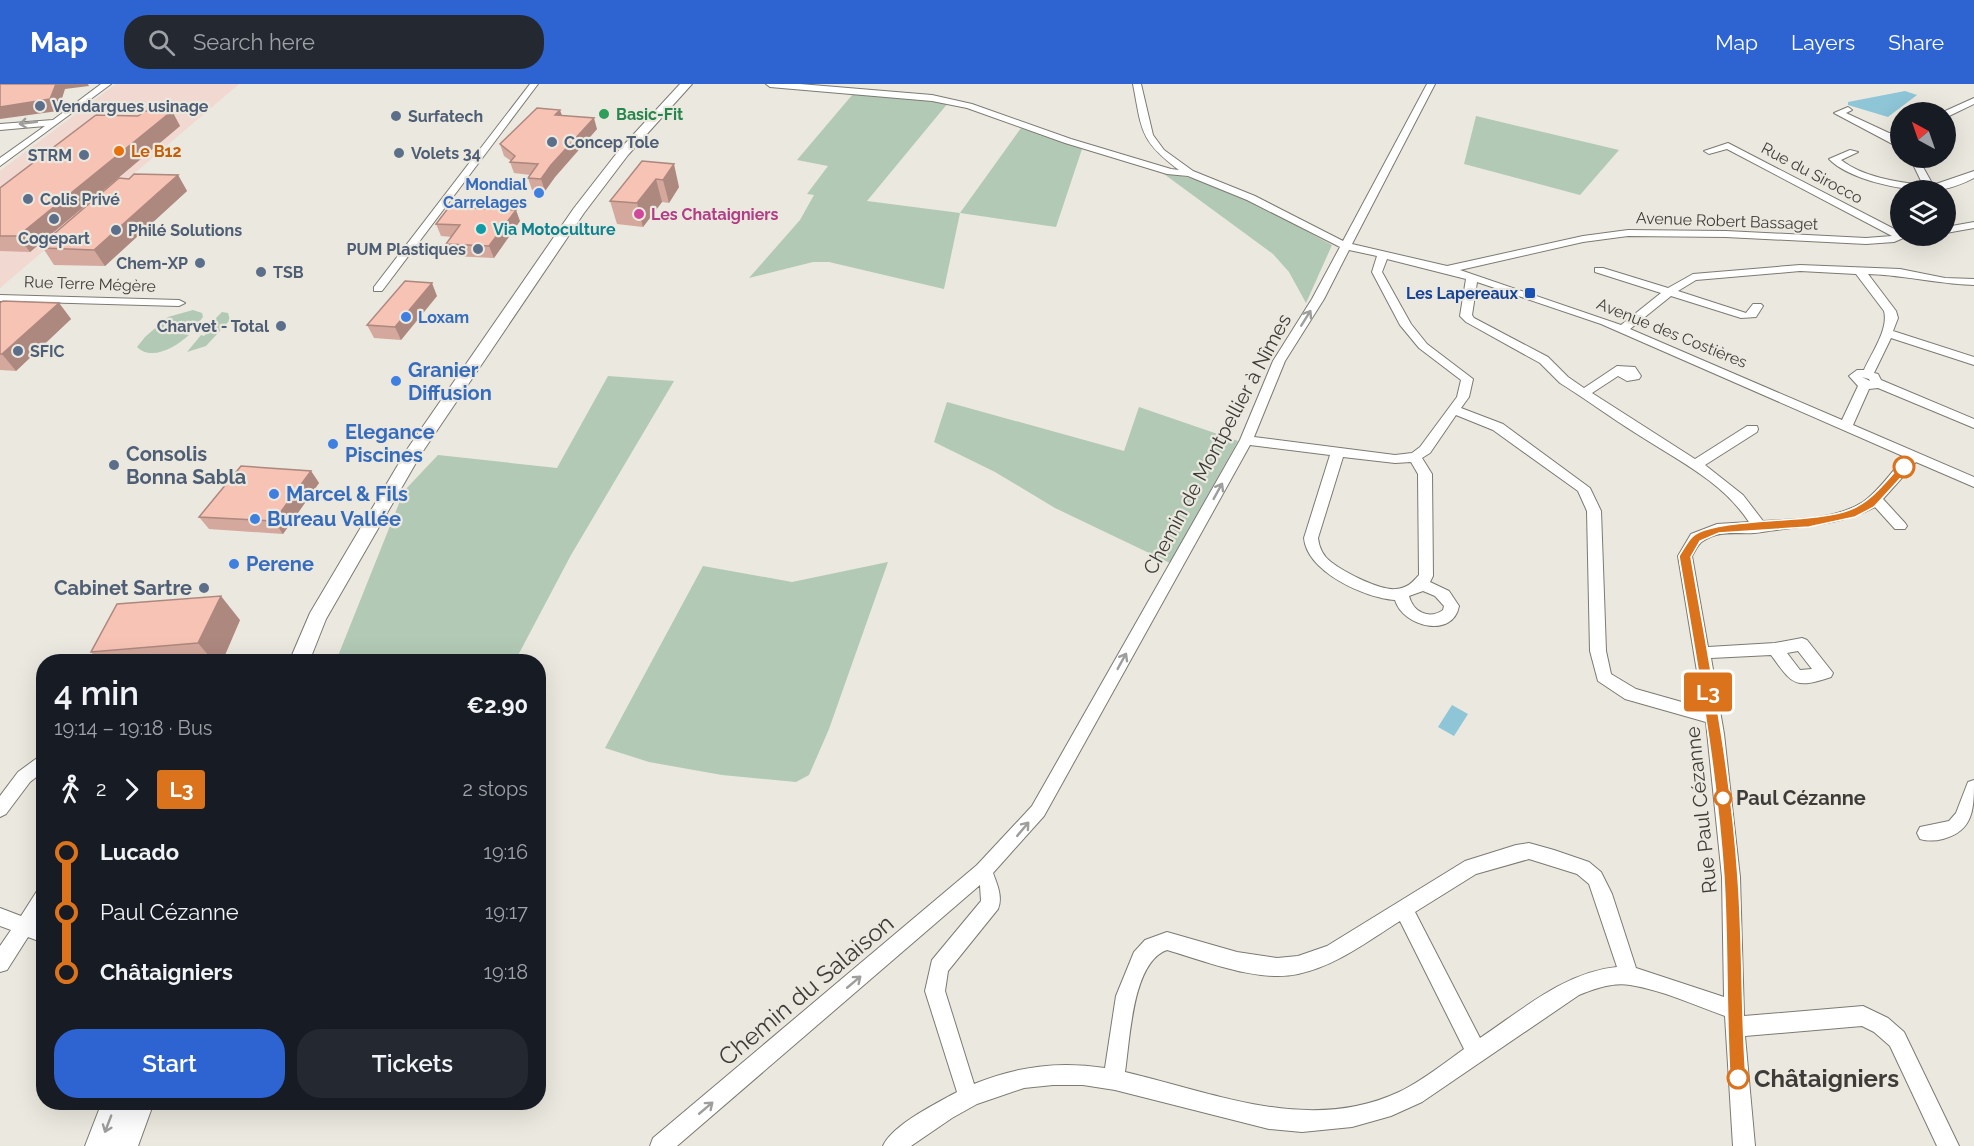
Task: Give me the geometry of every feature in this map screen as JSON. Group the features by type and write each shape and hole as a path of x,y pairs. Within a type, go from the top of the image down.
{"main road":[{"path":"302,654 317,618 414,452 579,211 624,152 686,84"},
{"path":"314,654 340,582"},
{"path":"99,1146 113,1110"},
{"path":"124,1146 138,1110"}],"street":[{"path":"0,163 108,84"},
{"path":"378,289 534,84"},
{"path":"770,84 922,97 950,102 1170,172 1190,173"},
{"path":"1137,84 1148,135 1161,152 1190,173"},
{"name":"Chemin de Montpellier à Nîmes","path":"983,871 1038,811 1246,440 1279,361 1318,299 1431,84"},
{"path":"1956,109 1974,101"},
{"path":"1848,110 1838,113 1889,136 1890,140"},
{"path":"0,127 56,122"},
{"name":"Rue du Sirocco","path":"1709,151 1728,146 1890,230"},
{"path":"1853,152 1834,159 1851,169 1890,181"},
{"name":"Avenue des Costières","path":"1190,173 1251,198 1345,246 1472,277 1623,329 1974,482"},
{"path":"1956,181 1974,174"},
{"path":"1956,226 1974,225"},
{"name":"Avenue Robert Bassaget","path":"1445,269 1583,239 1628,233 1714,233 1866,241 1890,239"},
{"path":"1246,440 1395,459 1415,457 1425,450 1463,397 1467,379 1424,346 1406,325 1377,272 1383,255"},
{"path":"1623,329 1669,292 1693,277 1800,268 1900,272 1945,281 1974,282"},
{"path":"1599,270 1745,316 1752,315 1757,306"},
{"path":"1846,426 1870,381 1892,318 1890,311 1860,271"},
{"path":"1472,277 1466,316 1470,320 1544,360 1553,367 1559,377 1651,438 1712,474 1736,496 1760,528"},
{"name":"Rue Terre Mégère","path":"0,298 179,303"},
{"path":"1887,333 1974,361"},
{"path":"1584,393 1619,372"},
{"path":"1870,381 1974,424"},
{"path":"1454,410 1498,427 1583,488 1590,498 1594,511 1598,651 1605,677 1631,694 1713,717"},
{"path":"1696,464 1752,429"},
{"path":"1338,451 1311,538 1312,548 1325,565 1371,590 1385,594 1401,594 1416,589 1426,576 1425,474 1415,457"},
{"name":"Rue Paul Cézanne","path":"1744,1146 1734,1018 1731,878 1713,717 1685,556 1696,538 1717,529 1760,528 1809,523 1851,514 1875,499 1913,457"},
{"path":"1875,499 1900,526"},
{"path":"1401,594 1405,609 1415,617 1426,621 1444,620 1452,609 1450,602 1435,589 1421,585"},
{"path":"1701,653 1775,649"},
{"path":"0,809 24,777 36,767"},
{"path":"1926,833 1947,832 1959,825 1974,787"},
{"path":"1114,1079 1126,996 1141,959 1152,946 1167,941 1237,961 1277,967 1299,965 1332,953 1471,867 1516,853 1529,851 1554,858 1583,868 1595,878 1620,942 1628,975"},
{"path":"969,1096 960,1076 935,991 939,967 991,903 989,886 983,871"},
{"name":"Chemin du Salaison","path":"661,1146 983,871"},
{"path":"0,963 36,909"},
{"path":"1404,909 1477,1053"},
{"path":"0,917 36,930"},
{"path":"894,1146 921,1124 969,1096 1020,1077 1029,1076 1079,1075 1114,1079 1258,1119 1286,1122 1335,1119 1399,1103 1572,988 1597,978 1628,975 1674,988 1734,1018 1863,1016 1881,1025 1897,1039 1948,1146"}],"shaded area":[{"path":"116,84 239,84 0,288 0,171"}],"green space":[{"path":"853,94 948,103 867,201 960,213 944,289 829,262 813,262 749,278 800,220 814,195 807,194 828,166 797,160"},
{"path":"1476,116 1619,150 1580,195 1464,164"},
{"path":"1021,128 1082,149 1056,227 960,213"},
{"path":"1164,174 1186,177 1230,191 1332,245 1306,303 1289,272 1273,254"},
{"path":"193,310 202,313 203,317 197,325 192,325 183,334 189,335 178,344 157,353 143,351 137,347 168,317"},
{"path":"222,312 228,313 230,320 206,346 187,352 201,335 204,336 213,326 209,325"},
{"path":"608,376 674,381 571,555 519,654 339,654 404,491 438,455 557,468"},
{"path":"947,402 1124,451 1139,407 1238,441 1170,563 1055,508 995,472 934,442"},
{"path":"888,562 829,729 809,775 796,782 722,775 649,762 605,748 703,566 792,582"}],"water":[{"path":"1905,91 1917,95 1908,102 1890,102 1888,117 1848,105 1848,102"},
{"path":"1452,705 1468,714 1454,736 1438,727"}],"building":[{"path":"0,84 56,84 50,99 0,107"},
{"name":"Concep Tole","path":"537,108 560,110 555,115 594,118 541,179 528,178 538,164 510,162 515,156 500,144"},
{"path":"145,111 172,111 18,236 0,236 0,188 96,115 138,116"},
{"path":"642,161 674,164 663,180 656,179 637,203 610,201"},
{"path":"134,174 178,175 94,250 43,248 48,239 119,178 129,179"},
{"path":"449,207 516,210 489,246 446,244 460,225 436,224"},
{"path":"405,281 432,283 395,327 367,325"},
{"path":"3,301 59,303 0,354 0,303"},
{"path":"241,466 311,471 274,521 199,517"},
{"path":"221,596 198,643 91,652 117,604"}],"bus line":[{"name":"L3","path":"1738,1078 1734,1027 1731,878 1716,734 1685,556 1696,538 1717,529 1760,528 1809,523 1851,514 1870,504 1904,467"}],"place":[{"name":"Vendargues usinage","path":"40,106"},
{"name":"Basic-Fit","path":"604,114"},
{"name":"Surfatech","path":"396,116"},
{"name":"Concep Tole","path":"552,142"},
{"name":"Le B12","path":"119,151"},
{"name":"Volets 34","path":"399,153"},
{"name":"STRM","path":"84,155"},
{"name":"Mondial Carrelages","path":"539,193"},
{"name":"Colis Privé","path":"28,199"},
{"name":"Les Chataigniers","path":"639,214"},
{"name":"Cogepart","path":"54,219"},
{"name":"Via Motoculture","path":"481,229"},
{"name":"Philé Solutions","path":"116,230"},
{"name":"PUM Plastiques","path":"478,249"},
{"name":"Chem-XP","path":"200,263"},
{"name":"TSB","path":"261,272"},
{"name":"Les Lapereaux","path":"1530,293"},
{"name":"Loxam","path":"406,317"},
{"name":"Charvet - Total","path":"281,326"},
{"name":"SFIC","path":"18,351"},
{"name":"Granier Diffusion","path":"396,381"},
{"name":"Elegance Piscines","path":"333,444"},
{"name":"Consolis Bonna Sabla","path":"114,465"},
{"name":"Marcel & Fils","path":"274,494"},
{"name":"Bureau Vallée","path":"255,519"},
{"name":"Perene","path":"234,564"},
{"name":"Cabinet Sartre","path":"204,588"},
{"name":"Paul Cézanne","path":"1723,798"},
{"name":"Châtaigniers","path":"1738,1078"}]}
